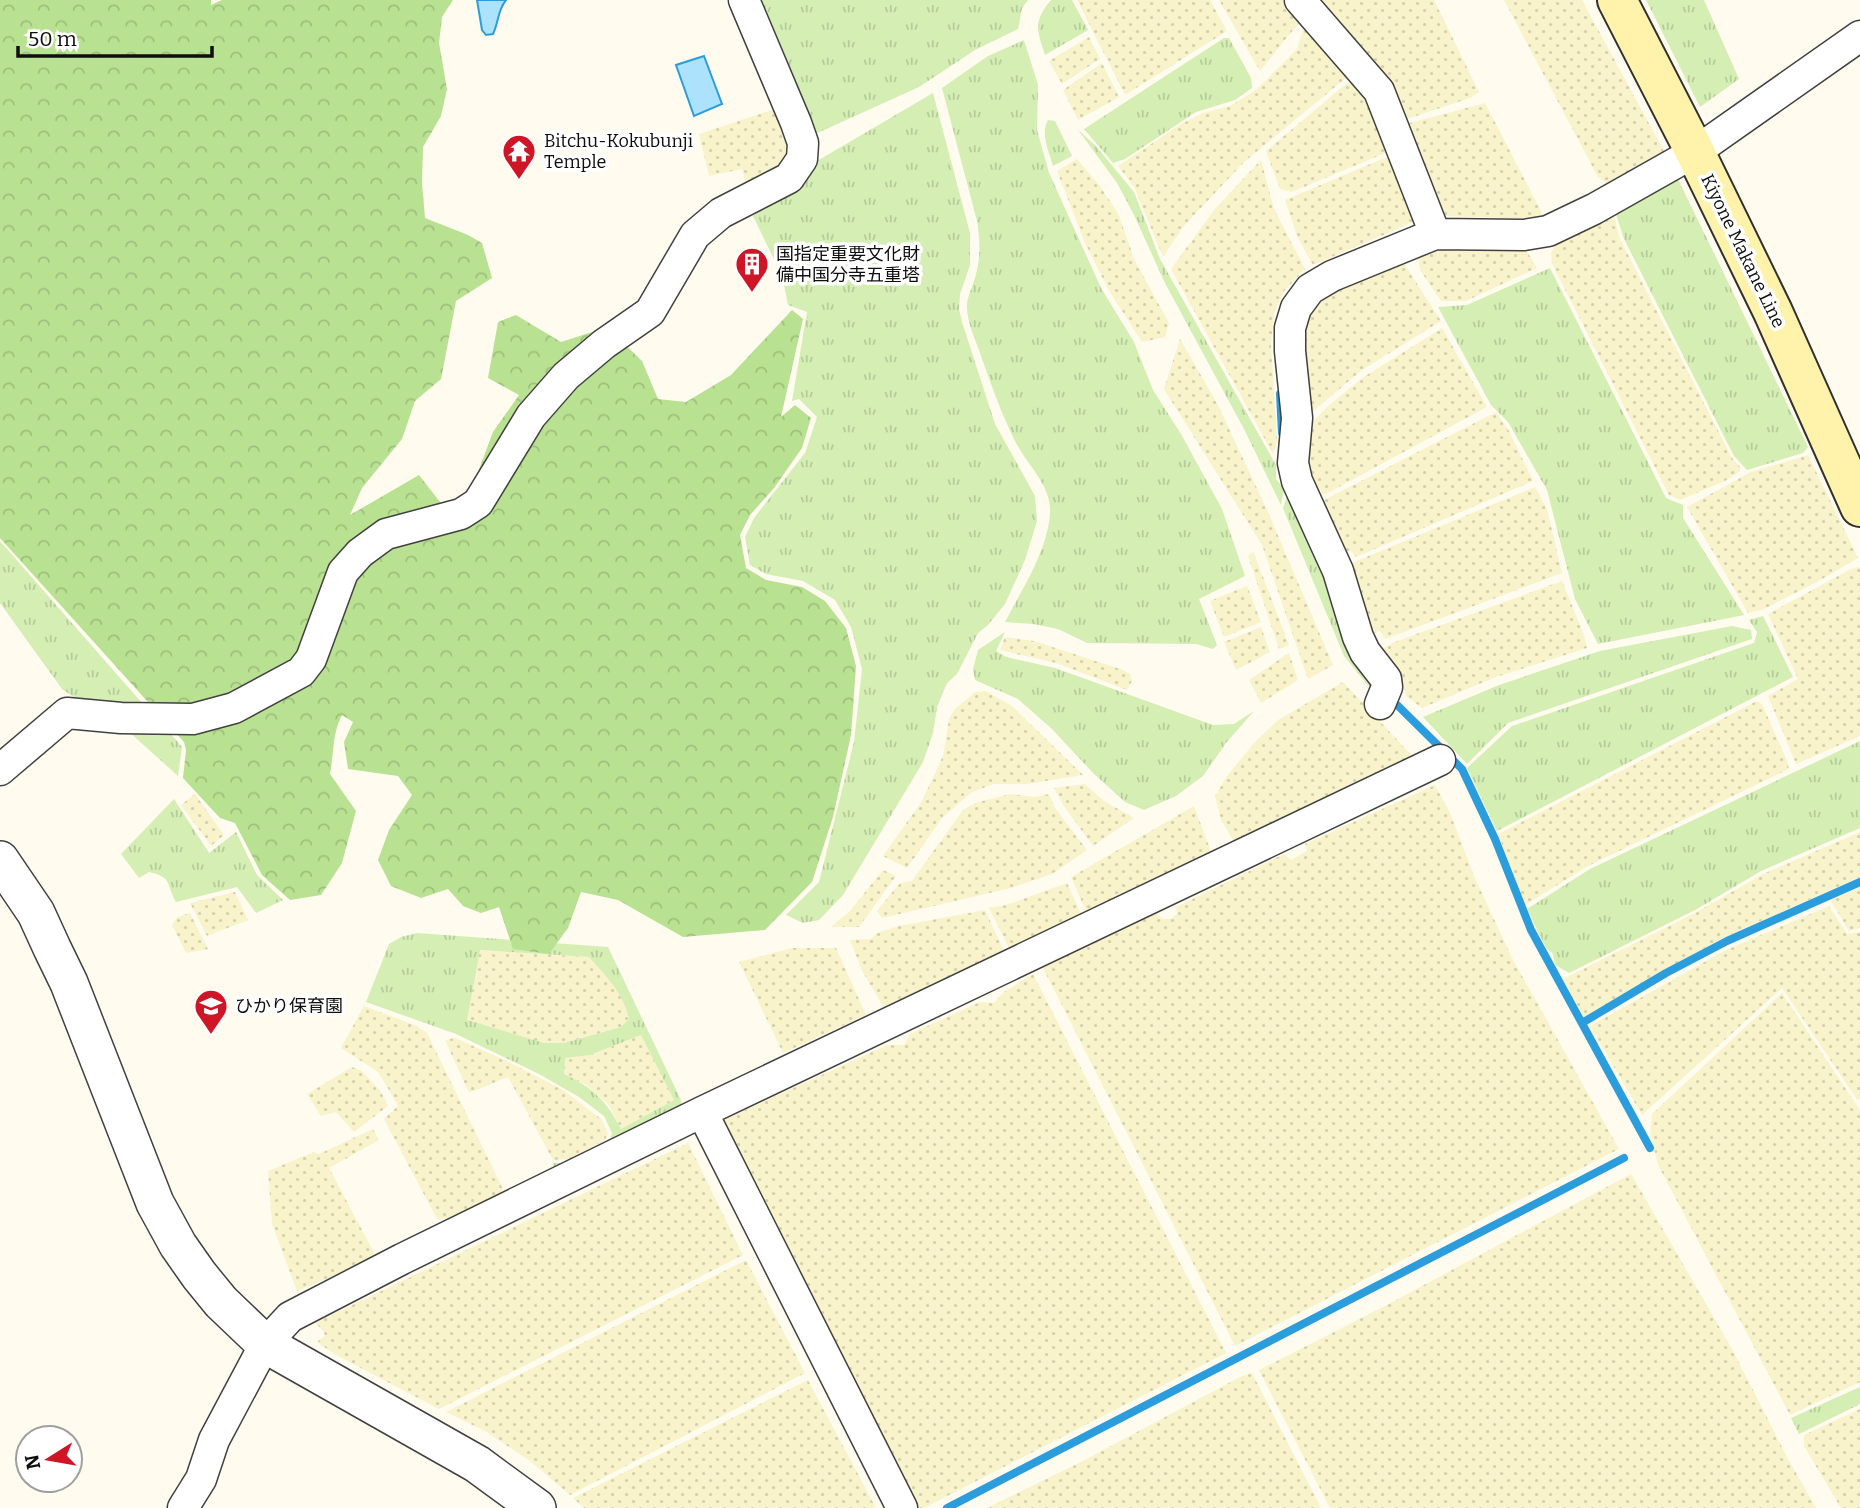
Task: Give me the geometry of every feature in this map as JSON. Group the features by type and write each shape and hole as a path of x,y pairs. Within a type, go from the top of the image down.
{"main road":[{"name":"Kiyone Makane Line","path":"1618,0 1696,152 1773,312 1860,506"}],"street":[{"path":"0,770 67,713 121,718 193,719 234,708 300,672 311,659 343,572 360,552 386,534 461,513 478,503 531,416 566,376 604,344 650,312 695,235 721,213 789,178 802,159 803,143 796,123 744,0"},
{"path":"1300,0 1379,91 1432,227"},
{"path":"1383,695 1386,679 1365,652 1358,637 1338,571 1297,481 1293,463 1297,418 1290,351 1290,328 1296,308 1310,289 1432,227 1524,235 1548,231 1594,209 1696,152 1860,36"},
{"path":"183,1508 201,1479 214,1440 265,1344 290,1317 702,1112 1440,760"},
{"path":"0,860 36,913 69,983 155,1203 199,1275 221,1302 265,1344 477,1464 537,1508"},
{"path":"702,1112 902,1508"}],"shaded area":[{"path":"1077,0 1210,0 1227,31 1125,95"},
{"path":"1219,0 1288,0 1302,19 1260,71"},
{"path":"1317,0 1434,0 1479,92 1470,98 1404,120"},
{"path":"1504,0 1582,0 1665,153 1610,185 1598,177"},
{"path":"1304,27 1352,73 1244,162 1183,227 1163,257 1134,187 1118,166 1181,124 1203,113 1230,106 1256,90 1297,49"},
{"path":"1089,37 1100,59 1062,84 1049,61"},
{"path":"1102,63 1119,97 1078,120 1063,90"},
{"path":"1347,83 1358,84 1370,93 1390,151 1292,192 1280,189 1266,151"},
{"path":"1485,103 1542,213 1541,219 1442,216 1406,124"},
{"path":"781,107 792,148 788,162 748,191 742,169 709,176 699,134"},
{"path":"1394,154 1418,220 1313,265 1297,236 1285,200"},
{"path":"1077,159 1118,213 1135,261 1169,323 1165,337 1142,342 1108,289 1085,243 1057,171"},
{"path":"1261,160 1274,209 1305,269 1284,291 1274,314 1271,345 1277,441 1273,454 1171,269 1215,209"},
{"path":"1613,212 1620,239 1732,458 1740,467 1740,471 1725,481 1680,500 1669,495 1552,264 1551,253 1559,240"},
{"path":"1441,243 1523,245 1537,268 1466,301 1441,301 1420,270 1417,251"},
{"path":"1402,260 1441,321 1362,370 1310,414 1297,333 1306,304"},
{"path":"1442,328 1487,407 1324,495 1318,487 1311,491 1305,448 1306,429 1362,378"},
{"path":"1180,339 1218,405 1268,512 1333,665 1308,679 1262,545 1164,389"},
{"path":"1496,412 1509,431 1533,481 1356,557 1351,551 1342,553 1320,502"},
{"path":"1808,455 1858,558 1762,610 1748,613 1687,507 1751,472"},
{"path":"1535,487 1547,509 1562,573 1385,639 1380,631 1371,634 1347,565"},
{"path":"1253,551 1289,645 1279,649 1248,556"},
{"path":"1860,567 1860,736 1796,764 1768,696 1798,679 1768,614 1851,569"},
{"path":"1562,581 1587,648 1496,677 1422,708 1406,696 1404,686 1376,653 1392,643"},
{"path":"1247,586 1261,622 1224,637 1210,601"},
{"path":"1261,627 1270,652 1236,670 1224,642"},
{"path":"1005,637 1034,641 1123,670 1130,674 1132,681 1127,690 1056,663 1000,650"},
{"path":"1289,653 1298,680 1261,703 1249,680"},
{"path":"1343,682 1415,759 1236,845 1221,820 1215,796 1227,776 1254,743 1278,720"},
{"path":"986,691 1012,706 1083,775 1027,784 994,784 972,792 942,818 907,868 883,856 922,801 943,756 949,719 955,709 975,692"},
{"path":"1757,701 1762,704 1789,769 1588,866 1525,905 1498,834"},
{"path":"1085,784 1104,801 1134,818 1093,846 1054,788"},
{"path":"1435,785 1450,813 1474,876 1512,958 1619,1149 1235,1346 1043,968 1154,912 1163,919 1171,919 1177,914 1176,907 1284,854 1291,860 1307,851 1305,844"},
{"path":"195,794 224,835 211,846 181,805"},
{"path":"1010,794 1034,797 1049,794 1055,808 1087,850 1052,874 1011,888 882,918 877,911 900,883 912,881 963,810 975,803"},
{"path":"1194,806 1212,862 1090,920 1071,877"},
{"path":"1860,832 1860,877 1725,937 1583,1018 1563,979 1695,913 1763,874"},
{"path":"883,870 896,876 859,927 831,927 850,911"},
{"path":"1067,883 1084,920 1011,952 989,908 1006,905"},
{"path":"1860,887 1860,928 1849,931 1831,901"},
{"path":"235,892 248,920 207,936 190,903"},
{"path":"1829,906 1847,934 1860,932 1860,1099 1858,1101 1782,988 1642,1115 1590,1026 1726,950"},
{"path":"985,910 1006,955 887,1013 861,969 850,940 871,939 877,933 899,926"},
{"path":"190,913 208,949 186,953 172,925 177,917"},
{"path":"792,948 836,948 866,1015 783,1053 739,962"},
{"path":"479,950 589,957 608,977 626,1004 629,1019 621,1027 564,1043 544,1043 467,1021"},
{"path":"1033,974 1226,1353 924,1508 916,1508 719,1122 887,1045 904,1045 910,1034 980,1002 994,1003 1004,992"},
{"path":"1782,993 1860,1110 1860,1382 1790,1415 1658,1165 1650,1133 1652,1114"},
{"path":"364,1006 417,1026 427,1033 503,1189 498,1199 458,1217 437,1219 384,1119 398,1106 378,1072 341,1048"},
{"path":"641,1035 674,1100 621,1129 609,1105 586,1085 563,1074 565,1058 590,1055"},
{"path":"455,1038 563,1090 601,1119 608,1133 605,1140 569,1159 553,1160 508,1077 469,1093 445,1040"},
{"path":"352,1067 362,1071 381,1092 388,1106 354,1132 336,1112 321,1116 307,1094"},
{"path":"373,1129 379,1140 329,1168 377,1258 297,1291 272,1224 268,1171 314,1152 319,1154"},
{"path":"688,1143 743,1255 439,1409 336,1355 317,1342 325,1336 315,1323"},
{"path":"1631,1174 1732,1349 1816,1508 1330,1508 1259,1370"},
{"path":"746,1260 805,1373 570,1495 530,1461 485,1431 446,1412"},
{"path":"1252,1373 1321,1508 987,1508 1079,1463 1240,1377"},
{"path":"808,1380 876,1508 584,1508 573,1498"},
{"path":"1860,1409 1860,1508 1841,1508 1804,1446 1804,1435"}],"green space":[{"path":"0,0 211,0 211,5 222,0 453,0 442,17 439,43 447,89 441,116 423,147 425,218 482,243 492,278 456,301 441,379 415,401 402,439 362,488 350,515 419,475 440,502 446,529 475,480 493,432 519,395 488,378 498,322 516,315 561,342 609,329 642,361 658,399 686,402 731,375 792,310 803,319 781,417 795,405 811,418 802,448 774,488 750,515 740,535 746,568 766,580 802,587 825,601 846,628 856,666 851,735 833,817 812,882 765,930 683,937 618,900 581,892 568,928 549,954 513,949 499,907 481,913 463,906 448,889 421,898 391,886 378,860 389,830 412,795 398,776 348,769 344,742 353,722 342,715 335,736 330,774 356,811 342,863 321,895 290,900 262,875 235,823 220,818 183,778 186,750 184,742 0,538"},
{"path":"750,0 1028,0 1022,8 1018,29 975,50 919,87 813,135"},
{"path":"1051,0 1072,0 1088,30 1045,55 1038,26 1041,14"},
{"path":"1646,0 1704,0 1739,79 1700,107"},
{"path":"1224,38 1229,38 1251,78 1252,88 1235,100 1196,112 1125,159 1113,163 1084,129"},
{"path":"1024,40 1038,85 1037,130 1049,173 1101,288 1134,342 1153,390 1181,434 1222,509 1245,576 1199,599 1217,645 1213,649 1196,644 1087,643 1058,629 1005,622 1039,556 1048,528 1050,504 1043,485 1016,443 1005,420 970,325 967,305 978,263 978,228 942,88 988,56"},
{"path":"933,93 970,233 970,265 960,294 962,322 995,424 1035,496 1037,521 1025,560 1005,604 978,633 957,674 947,683 937,707 933,733 923,762 843,895 819,920 803,923 786,915 819,882 854,742 862,669 851,627 835,600 803,581 766,574 750,565 745,537 754,518 805,453 817,417 799,399 792,401 807,312 788,305 782,276 753,216 808,175 817,161"},
{"path":"1048,120 1055,121 1072,156 1053,166 1045,137"},
{"path":"1079,131 1095,145 1134,192 1160,259 1276,465 1276,479 1284,489 1281,505 1245,431 1165,283 1117,183"},
{"path":"1676,175 1808,447 1803,453 1747,470 1734,456 1624,239 1614,208"},
{"path":"1550,268 1666,498 1683,505 1683,518 1744,615 1598,644 1575,599 1547,490 1508,422 1491,405 1438,307 1467,305"},
{"path":"1288,493 1320,563 1349,655 1371,684 1371,689 1344,656 1283,508"},
{"path":"0,541 149,711 78,700 62,689 0,603"},
{"path":"1763,616 1793,677 1497,831 1467,768 1512,726 1754,643 1757,632 1749,620"},
{"path":"1732,626 1751,630 1752,639 1508,723 1467,764 1423,717 1499,685 1600,651"},
{"path":"1005,632 996,651 1006,657 1055,668 1213,725 1234,724 1254,711 1226,743 1203,776 1176,796 1144,810 1125,802 1018,699 975,680 973,669 978,650"},
{"path":"127,730 171,734 182,747 178,776"},
{"path":"1860,741 1860,828 1761,871 1697,909 1569,973 1555,965 1553,954 1546,948 1527,909 1590,869"},
{"path":"174,799 209,853 236,832 257,875 283,900 256,913 237,887 176,902 168,882 162,876 149,872 139,878 121,854"},
{"path":"417,933 608,947 682,1107 563,1168 554,1168 553,1163 564,1163 609,1142 612,1133 604,1116 579,1097 539,1074 456,1034 366,1002 389,944 401,937","holes":["480,950 589,957 619,993 629,1019 621,1027 564,1043 544,1043 467,1020","641,1035 674,1100 621,1129 598,1096 564,1074 565,1058 590,1055"]},
{"path":"1860,1387 1860,1404 1799,1434 1791,1418"}],"water":[{"path":"477,0 506,0 493,34 486,35 482,30"},
{"path":"704,56 722,104 694,116 676,65"}],"waterway":[{"path":"1280,394 1282,433"},
{"path":"1388,696 1462,769 1495,839 1531,930 1650,1148"},
{"path":"1582,1023 1666,973 1727,941 1860,882"},
{"path":"947,1508 1624,1158"}],"place":[{"name":"Bitchu-Kokubunji Temple","path":"519,181"},
{"name":"国指定重要文化財 備中国分寺五重塔","path":"752,294"},
{"name":"ひかり保育園","path":"211,1036"}]}
